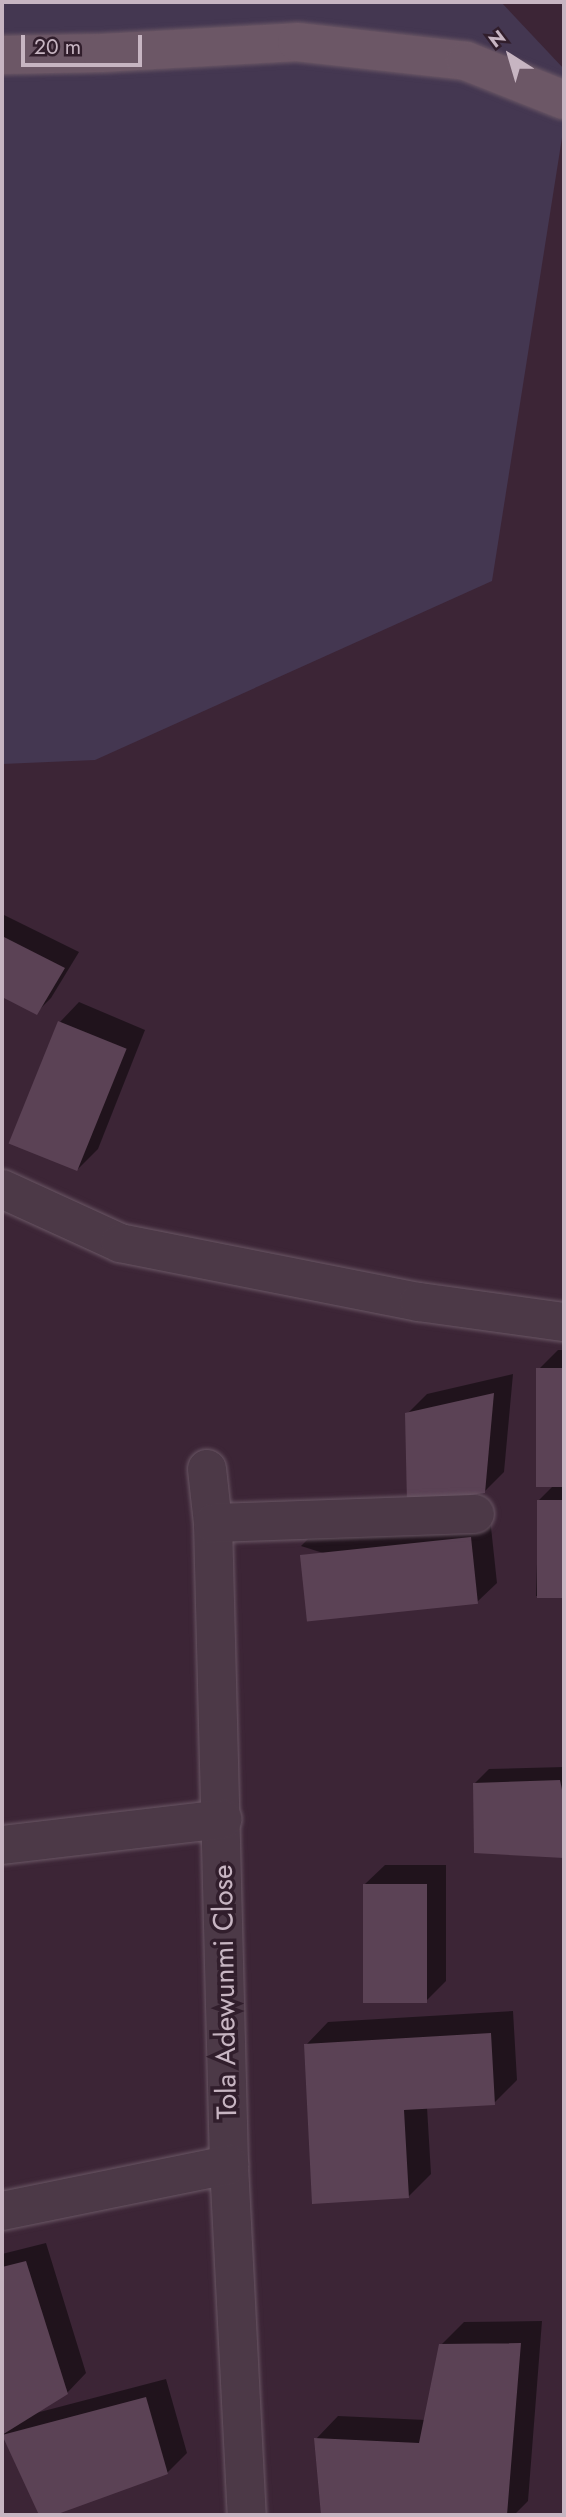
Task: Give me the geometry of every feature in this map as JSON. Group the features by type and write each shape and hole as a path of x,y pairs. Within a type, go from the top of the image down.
{"main road":[{"path":"2,55 102,53 297,42 466,61 564,100"},
{"path":"2,73 102,53"}],"street":[{"path":"2,1189 120,1243 419,1302 564,1322"},
{"name":"Tola Adewunmi Close","path":"207,1469 213,1522 229,2165 247,2515"},
{"path":"213,1522 475,1514"},
{"path":"2,1845 222,1819"},
{"path":"2,2210 229,2165"}],"shaded area":[{"path":"2,2 501,2 564,69 564,125 492,581 95,760 2,764"}],"building":[{"path":"2,936 65,968 37,1015 2,997"},
{"path":"58,1021 127,1049 77,1171 9,1143"},
{"path":"536,1368 564,1368 564,1487 536,1487"},
{"path":"494,1393 485,1493 407,1503 405,1413"},
{"path":"537,1500 564,1500 564,1598 537,1598"},
{"path":"471,1537 478,1604 307,1622 300,1555"},
{"path":"560,1780 564,1799 564,1858 474,1853 473,1783"},
{"path":"363,1884 427,1884 427,2003 363,2003"},
{"path":"491,2033 495,2105 404,2110 409,2198 312,2204 304,2044"},
{"path":"26,2261 68,2394 2,2435 2,2267"},
{"path":"521,2343 507,2515 321,2515 314,2438 419,2443 439,2344"},
{"path":"146,2397 168,2474 55,2515 39,2515 2,2435"}]}
